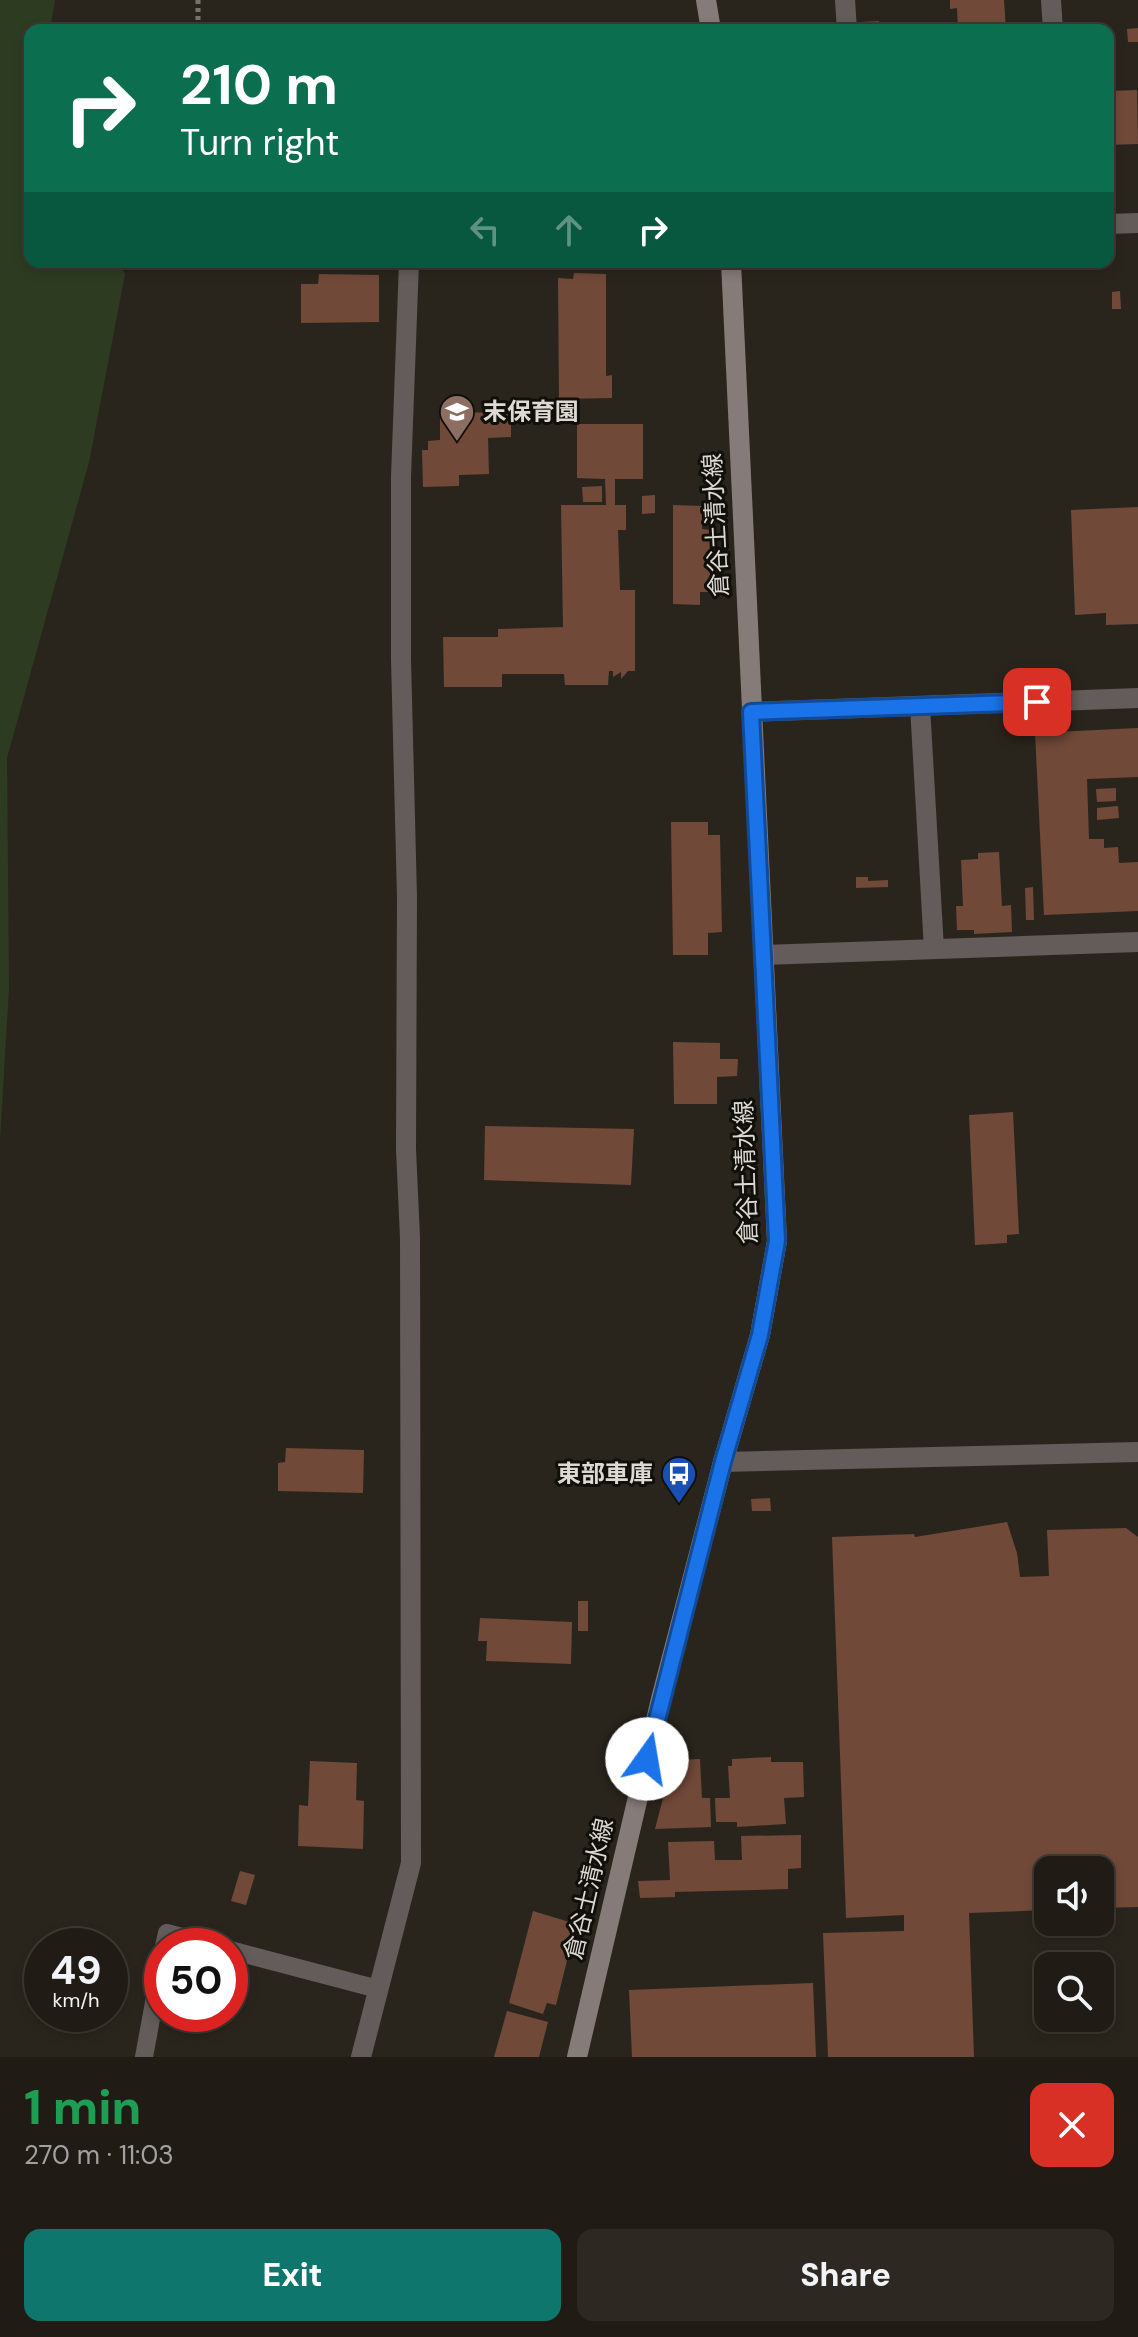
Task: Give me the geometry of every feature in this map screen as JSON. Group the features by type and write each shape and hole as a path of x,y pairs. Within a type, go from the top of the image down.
{"main road":[{"path":"706,0 710,24"},
{"name":"倉谷土清水線","path":"577,2057 661,1699 760,1335 777,1241 731,268"}],"street":[{"path":"845,0 847,24"},
{"path":"1051,0 1053,24"},
{"path":"1114,224 1138,223"},
{"path":"361,2057 411,1863 410,1238 406,1149 407,897 401,659 401,476 409,268"},
{"path":"751,712 1138,698"},
{"path":"920,706 934,949"},
{"path":"763,955 1138,942"},
{"path":"723,1462 1138,1452"}],"lane":[{"path":"248,1955 378,1989"},
{"path":"144,2057 149,2032"}],"path":[{"path":"198,0 198,24"}],"green space":[{"path":"0,0 55,0 51,24 24,24 24,268 122,268 125,274 89,462 7,758 9,989 0,1139"}],"building":[{"path":"950,0 1004,0 1006,24 958,24 957,8 950,9"},
{"path":"879,21 879,24 860,24"},
{"path":"1138,28 1138,42 1128,42 1127,29"},
{"path":"1137,90 1138,144 1114,145 1114,91"},
{"path":"574,273 606,274 606,376 612,375 612,398 559,399 558,278 573,279"},
{"path":"319,274 379,275 379,322 301,323 301,284 318,284"},
{"path":"1120,291 1121,309 1112,309 1112,292"},
{"path":"511,412 511,437 488,438 489,474 459,475 459,486 423,487 422,450 428,450 428,441 440,440 440,413"},
{"path":"577,424 643,424 643,479 615,479 615,505 626,505 626,530 618,530 620,590 635,590 635,671 628,671 621,679 621,672 613,677 613,671 609,671 608,685 565,685 564,674 502,674 502,687 444,687 443,637 498,637 498,629 563,627 561,505 606,505 605,479 577,478"},
{"path":"602,486 602,502 583,502 582,487"},
{"path":"655,495 655,513 642,514 642,496"},
{"path":"673,505 703,506 702,529 711,530 710,550 718,550 717,592 700,592 700,605 673,604"},
{"path":"1138,507 1138,624 1106,625 1106,613 1075,615 1071,510"},
{"path":"1138,728 1138,777 1087,779 1089,839 1104,839 1104,848 1118,847 1119,863 1138,862 1138,911 1044,915 1035,733"},
{"path":"1116,788 1116,801 1097,802 1096,789"},
{"path":"1118,806 1119,818 1097,820 1097,808"},
{"path":"671,822 708,822 708,835 720,835 722,932 708,933 708,955 673,955"},
{"path":"999,852 1002,906 1011,905 1012,932 974,934 974,930 957,930 956,906 963,906 961,860 978,859 978,853"},
{"path":"856,877 868,877 868,881 888,880 888,887 856,888"},
{"path":"1033,887 1034,920 1026,920 1025,888"},
{"path":"673,1042 720,1043 720,1059 738,1059 737,1076 717,1077 717,1104 674,1104"},
{"path":"1013,1112 1019,1234 1007,1235 1007,1243 975,1245 969,1115"},
{"path":"485,1126 634,1129 631,1185 484,1180"},
{"path":"286,1448 364,1450 363,1493 278,1491 278,1463 285,1462"},
{"path":"770,1498 771,1511 752,1511 751,1499"},
{"path":"1007,1522 1017,1553 1020,1577 1049,1576 1047,1530 1126,1528 1138,1537 1138,1907 1114,1908 1114,1856 1034,1856 1034,1911 969,1913 974,2057 828,2057 823,1933 904,1931 904,1915 846,1918 832,1537 914,1534 915,1537"},
{"path":"578,1601 588,1601 588,1631 578,1631"},
{"path":"480,1618 572,1622 571,1664 486,1661 487,1641 478,1641"},
{"path":"771,1757 771,1762 803,1762 804,1797 784,1798 786,1824 737,1827 737,1822 716,1822 715,1798 730,1798 728,1766 732,1766 732,1759"},
{"path":"700,1759 702,1798 710,1798 711,1827 655,1829 673,1760"},
{"path":"310,1761 357,1763 356,1800 364,1801 363,1849 298,1846 299,1805 308,1806"},
{"path":"801,1835 801,1868 788,1869 788,1889 675,1892 675,1897 640,1898 638,1881 670,1880 668,1842 714,1841 715,1860 742,1860 741,1836"},
{"path":"240,1871 255,1875 246,1905 231,1901"},
{"path":"533,1911 576,1924 556,2005 547,2003 543,2014 509,2003"},
{"path":"813,1983 816,2057 632,2057 629,1990"},
{"path":"507,2011 548,2022 539,2057 494,2057"}],"place":[{"name":"末保育園","path":"457,443"},
{"name":"東部車庫","path":"679,1505"}],"route":[{"path":"647,1759 723,1462 760,1335 777,1241 751,712 1037,702"}]}
